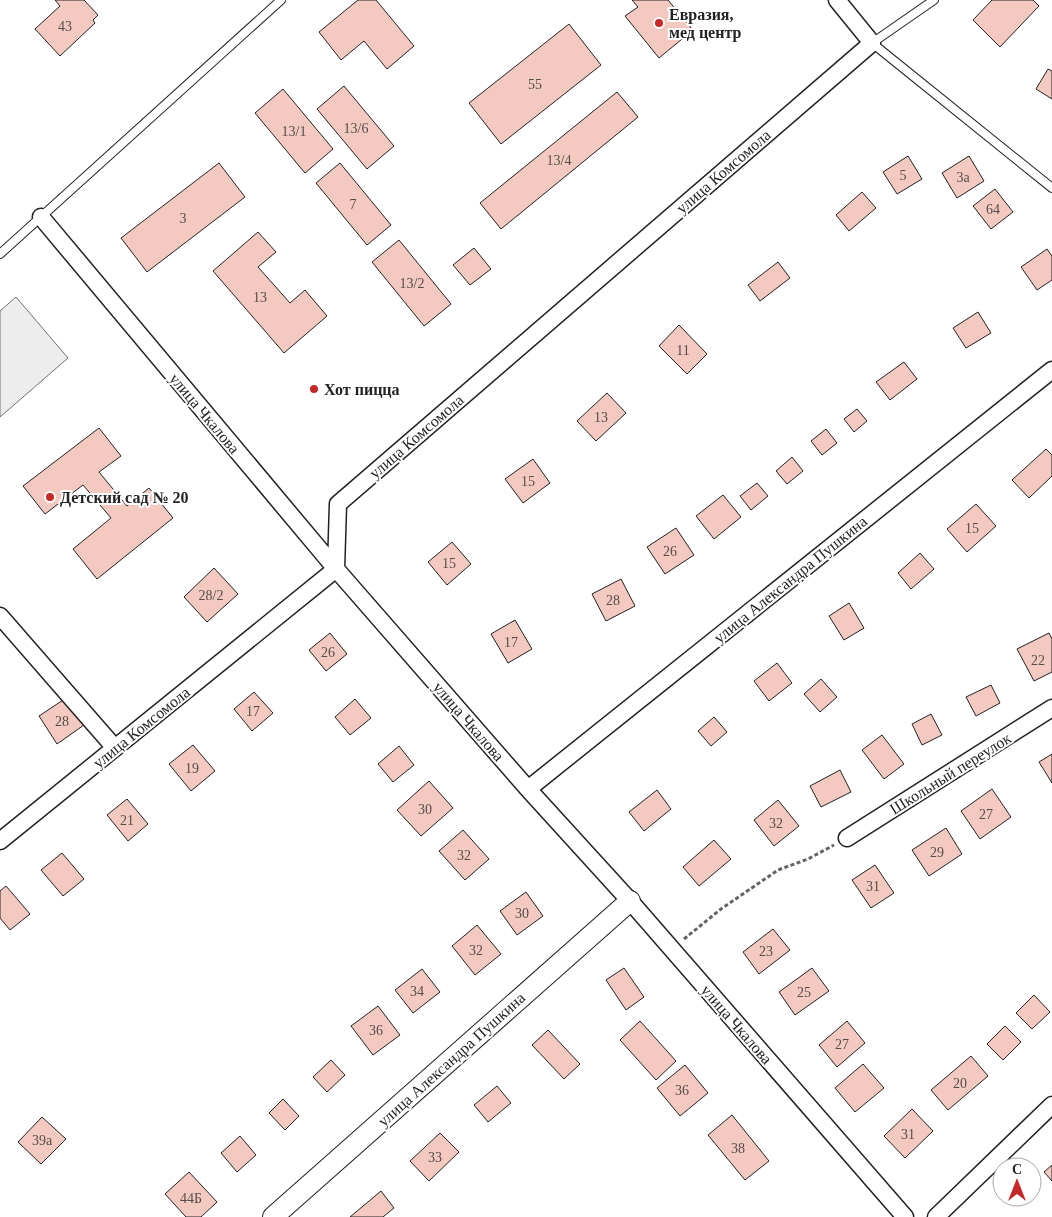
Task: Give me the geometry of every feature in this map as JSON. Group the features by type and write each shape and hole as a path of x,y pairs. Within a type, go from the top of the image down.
{"street":[{"path":"837,0 872,43"},
{"name":"улица Комсомола","path":"0,841 336,569 338,504 872,43"},
{"name":"улица Чкалова","path":"41,217 336,569 528,789 630,901 905,1217"},
{"name":"улица Александра Пушкина","path":"528,789 1052,370"},
{"path":"0,616 115,748"},
{"name":"Школьный переулок","path":"847,838 1052,708"},
{"name":"улица Александра Пушкина","path":"273,1217 630,901"},
{"path":"936,1217 1052,1104"}],"lane":[{"path":"0,254 281,0"},
{"path":"934,0 872,43 1052,188"}],"path":[{"path":"672,949 720,909 778,870 808,859 847,838"}],"shaded area":[{"path":"16,297 68,358 0,417 0,311"}],"building":[{"path":"55,0 84,0 98,15 93,20 95,23 60,56 35,29 60,6"},
{"path":"358,0 376,0 414,46 387,69 364,41 341,60 319,32"},
{"name":"Евразия, мед центр","path":"632,0 668,0 693,30 659,58 625,16 638,7"},
{"path":"992,0 1033,0 1039,6 1000,47 973,20"},
{"path":"569,24 601,65 501,144 469,103"},
{"path":"1048,69 1052,71 1052,99 1036,89"},
{"path":"344,86 394,146 367,169 317,109"},
{"path":"283,89 333,149 305,173 255,113"},
{"path":"617,92 638,117 501,229 480,203"},
{"path":"908,156 922,179 897,194 883,172"},
{"path":"969,156 984,181 957,198 942,173"},
{"path":"219,163 245,197 147,272 121,238"},
{"path":"340,163 391,225 367,245 316,183"},
{"path":"995,189 1013,212 991,229 973,206"},
{"path":"862,192 876,208 849,231 836,215"},
{"path":"258,232 276,252 258,267 290,303 305,290 327,316 284,353 213,271"},
{"path":"399,240 451,304 424,326 372,262"},
{"path":"474,248 491,269 470,285 453,265"},
{"path":"1047,249 1052,256 1052,280 1037,290 1021,267"},
{"path":"778,262 790,278 760,301 748,285"},
{"path":"978,312 991,333 966,348 953,328"},
{"path":"679,325 707,354 687,374 659,346"},
{"path":"904,362 917,379 890,400 876,382"},
{"path":"607,393 626,413 596,441 577,421"},
{"path":"857,409 867,421 854,432 844,419"},
{"name":"Детский сад № 20","path":"99,428 121,456 99,472 127,506 149,488 173,518 97,579 73,549 111,518 83,485 45,514 23,486"},
{"path":"826,429 837,443 822,455 811,441"},
{"path":"1046,449 1052,455 1052,476 1029,498 1012,480"},
{"path":"792,457 803,471 787,484 776,471"},
{"path":"533,459 550,483 523,503 505,479"},
{"path":"757,483 768,496 751,510 740,496"},
{"path":"723,495 741,517 714,539 696,516"},
{"path":"976,504 996,526 967,552 947,529"},
{"path":"676,528 694,555 665,574 647,547"},
{"path":"452,542 471,564 447,585 428,562"},
{"path":"920,553 934,569 911,589 898,573"},
{"path":"214,568 238,594 207,622 184,597"},
{"path":"621,579 635,606 606,621 592,594"},
{"path":"849,603 864,628 844,640 829,616"},
{"path":"515,620 532,649 508,663 491,634"},
{"path":"330,633 347,654 326,671 309,650"},
{"path":"1049,633 1052,639 1052,672 1034,681 1017,649"},
{"path":"777,663 792,683 769,701 754,681"},
{"path":"821,679 837,697 820,712 804,694"},
{"path":"991,685 1000,703 976,716 966,697"},
{"path":"254,692 273,713 252,731 234,709"},
{"path":"66,698 84,725 57,744 39,716"},
{"path":"355,699 371,718 350,735 335,717"},
{"path":"931,714 942,735 922,745 912,724"},
{"path":"714,717 727,732 711,746 698,731"},
{"path":"882,735 904,764 884,779 862,750"},
{"path":"193,745 215,771 191,791 169,764"},
{"path":"399,746 414,765 393,782 378,764"},
{"path":"1052,754 1052,783 1039,762"},
{"path":"840,770 851,792 821,807 810,786"},
{"path":"429,781 453,808 421,836 397,810"},
{"path":"992,789 1011,817 980,839 961,811"},
{"path":"657,790 671,809 644,831 629,812"},
{"path":"127,799 148,824 128,841 107,815"},
{"path":"778,800 799,826 774,846 754,820"},
{"path":"946,828 962,854 929,876 912,850"},
{"path":"463,830 489,859 465,880 439,851"},
{"path":"714,840 731,859 699,886 683,867"},
{"path":"62,853 84,879 63,896 41,870"},
{"path":"875,865 894,893 871,908 852,880"},
{"path":"6,886 30,914 10,930 0,918 0,891"},
{"path":"526,892 543,916 517,935 500,911"},
{"path":"477,925 501,954 475,975 452,946"},
{"path":"773,929 790,950 759,974 743,952"},
{"path":"624,968 644,997 626,1010 606,980"},
{"path":"812,968 829,991 795,1015 779,992"},
{"path":"422,969 440,992 413,1013 395,990"},
{"path":"1034,995 1050,1012 1032,1029 1016,1013"},
{"path":"378,1006 400,1035 373,1055 351,1026"},
{"path":"640,1021 676,1061 656,1080 620,1040"},
{"path":"847,1021 865,1043 837,1067 819,1045"},
{"path":"1005,1026 1021,1042 1003,1060 987,1044"},
{"path":"548,1030 580,1064 564,1079 532,1045"},
{"path":"971,1056 988,1076 948,1110 931,1090"},
{"path":"331,1060 345,1075 327,1092 313,1077"},
{"path":"863,1064 884,1088 855,1112 835,1088"},
{"path":"685,1065 708,1093 680,1116 657,1088"},
{"path":"497,1086 511,1103 488,1122 474,1105"},
{"path":"283,1099 299,1116 285,1130 269,1113"},
{"path":"912,1109 933,1131 905,1158 884,1136"},
{"path":"732,1115 769,1161 745,1180 708,1135"},
{"path":"42,1117 66,1139 41,1164 18,1142"},
{"path":"440,1133 459,1152 429,1181 410,1161"},
{"path":"240,1136 256,1155 237,1172 221,1153"},
{"path":"1052,1165 1052,1181 1044,1172"},
{"path":"189,1172 217,1202 201,1217 186,1217 165,1194"},
{"path":"381,1191 394,1208 383,1217 350,1217"}],"place":[{"name":"Евразия, мед центр","path":"659,23"},
{"name":"Хот пицца","path":"314,389"},
{"name":"Детский сад № 20","path":"50,497"}]}
